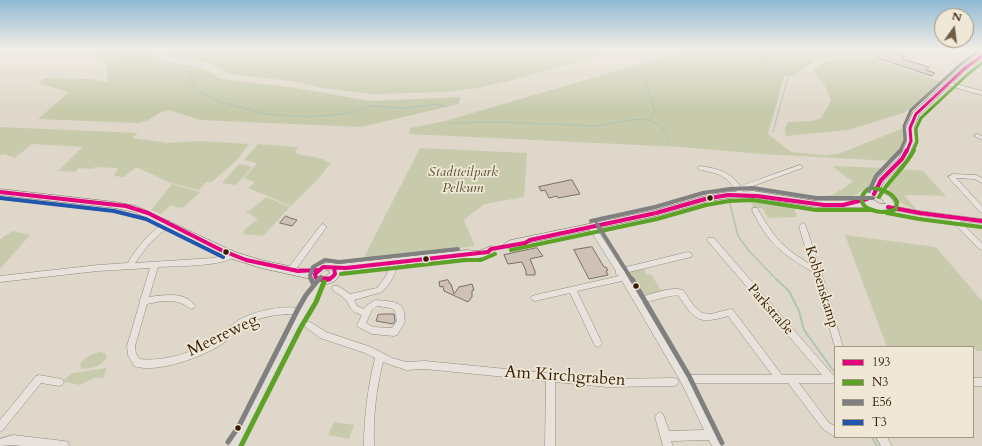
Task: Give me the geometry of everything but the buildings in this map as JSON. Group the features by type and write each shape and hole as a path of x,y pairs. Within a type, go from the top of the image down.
{"main road":[{"path":"871,199 879,182 902,159 910,145 910,128 914,117 963,70"},
{"path":"871,199 882,208 887,202 879,182"},
{"path":"0,192 126,206 148,213 232,254 261,264 331,279 334,271"},
{"path":"234,445 247,424 300,317 311,299 319,277 326,266 334,271 358,266 488,252 490,249 525,243 530,240 661,212 705,199 741,193 816,204 843,205 871,199"}],"street":[{"path":"948,84 982,93"},
{"path":"700,168 715,170 726,174 741,193 800,167"},
{"path":"982,181 976,177 951,177 982,210"},
{"path":"887,202 920,213 982,221"},
{"path":"755,210 765,229 776,244 791,256 817,271"},
{"path":"952,217 982,247"},
{"path":"130,266 146,241 168,223"},
{"name":"Kobbenskamp","path":"803,226 839,346"},
{"path":"294,271 322,227"},
{"path":"592,227 638,301 679,380 713,435 718,446"},
{"name":"Parkstraße","path":"711,240 833,379"},
{"path":"0,279 98,268 213,261 223,259 232,254"},
{"path":"535,298 688,256"},
{"path":"349,298 375,291 383,287 393,269 395,262"},
{"name":"Meereweg","path":"155,264 131,346 133,358 137,363 162,362 198,351 217,342 248,320 285,310 300,317"},
{"path":"336,288 349,298 350,304 356,310 366,313"},
{"path":"572,289 598,343"},
{"path":"375,291 375,303"},
{"path":"638,301 665,295 675,291 680,292 694,314 700,318 708,319 730,312 780,379"},
{"path":"143,301 175,298 185,301 191,306"},
{"path":"375,303 393,305 399,310 401,322 397,330 390,332 364,327 361,324 366,313 372,304 375,303"},
{"name":"Am Kirchgraben","path":"300,317 322,335 368,350 380,357 406,366 425,365 607,383 679,380 833,379"},
{"path":"369,446 369,410 380,357"},
{"path":"550,446 551,378"},
{"path":"0,427 40,379 59,382"},
{"path":"790,379 826,426 834,431"},
{"path":"660,417 668,446"},
{"path":"666,436 713,435"},
{"path":"0,444 13,440 38,445 64,446"}],"green space":[{"path":"107,70 204,70 220,79 296,88 370,101 460,97 459,104 361,127 200,120 169,110 161,112 146,121 137,123 38,119 69,92 38,83 44,78 91,79 108,82"},
{"path":"222,70 549,70 477,88 446,92 372,94 324,88 291,81 230,74"},
{"path":"621,70 802,70 793,76 784,76 768,134 791,152 825,155 838,154 901,129 906,131 905,146 891,161 761,154 680,147 409,134 410,128 445,121"},
{"path":"813,70 907,70 943,82 926,99 903,113 848,130 786,136 785,128 788,122 812,121 821,118 831,101 826,88"},
{"path":"0,127 138,133 132,138 168,143 198,141 249,144 237,160 212,182 206,182 199,190 171,183 136,167 124,177 114,176 118,168 95,167 93,169 79,168 75,172 58,171 83,147 32,144 15,158 4,154 0,156"},
{"path":"258,144 298,147 295,152 297,154 324,159 324,161 331,163 318,179 291,206 248,188 255,182 244,178 257,163 244,160"},
{"name":"Stadtteilpark Pelkum","path":"420,148 527,153 524,197 484,204 464,220 475,246 362,261"},
{"path":"239,164 252,167 236,185 222,183"},
{"path":"832,166 886,168 868,188 845,200 818,200 747,191 747,189 814,197 832,195 853,182"},
{"path":"901,169 923,171 946,196 904,195 916,209 906,206 894,198 888,185"},
{"path":"172,184 200,192 183,208 178,208 171,205 161,214 151,210"},
{"path":"266,197 290,207 263,236 243,234 244,230 258,219 245,211 251,210"},
{"path":"750,199 794,206 797,217 768,218 762,208 753,208"},
{"path":"13,231 30,235 0,269 0,239"},
{"path":"845,235 936,247 982,301 982,351 977,351 974,346 887,346"},
{"path":"644,269 647,275 651,274 662,292 643,298 627,272"},
{"path":"100,352 105,353 107,358 102,364 96,367 81,369 80,364 84,359"},
{"path":"107,368 103,378 94,378 80,385 62,381 73,373"},
{"path":"334,422 354,425 349,439 328,435"}],"waterway":[{"path":"184,70 190,73 193,86 197,90 220,102 267,114 309,117 351,113 372,106 402,108 437,104 446,107"},
{"path":"641,70 655,112 650,120"},
{"path":"773,132 788,77 782,70"},
{"path":"450,123 498,122 598,126 629,120 645,119 660,125 666,134 669,145"},
{"path":"729,200 738,236 749,251 776,279"},
{"path":"776,279 789,291 799,311 804,330 834,372"},
{"path":"873,438 877,446"}],"transit line":[{"name":"E56","path":"869,191 876,176 901,149 905,140 904,126 911,110 955,70"},
{"name":"193","path":"874,194 881,180 902,159 906,152 911,141 910,128 916,114 963,70"},
{"name":"N3","path":"879,197 886,184 907,163 917,142 916,129 921,118 973,70"},
{"name":"E56","path":"591,221 655,207 703,193 730,189 753,188 816,198 873,198"},
{"name":"N3","path":"868,189 862,194 861,199 863,204 868,208 874,212 882,213 889,213 896,209 897,202 890,193 872,188"},
{"name":"193","path":"0,192 126,206 148,213 221,250 246,260 298,271 318,270"},
{"name":"193","path":"334,268 335,274 329,279 322,280 316,278 315,274 323,267 346,268 488,252 491,249 525,243 530,240 656,213 705,199 728,195 757,196 824,205 843,205 867,199"},
{"name":"T3","path":"0,198 114,211 146,219 223,257"},
{"name":"N3","path":"511,250 657,219 706,205 729,201 753,200 816,210 873,210"},
{"name":"193","path":"888,207 920,213 982,221"},
{"name":"N3","path":"887,213 919,219 981,227"},
{"name":"E56","path":"597,224 636,286 689,376 722,443"},
{"name":"E56","path":"313,283 310,276 313,267 325,260 339,262 458,249"},
{"name":"N3","path":"341,274 466,260 477,261 495,254"},
{"name":"E56","path":"228,442 239,426 298,309 306,295 321,277"},
{"name":"N3","path":"241,446 301,327 316,302 324,282"}]}
